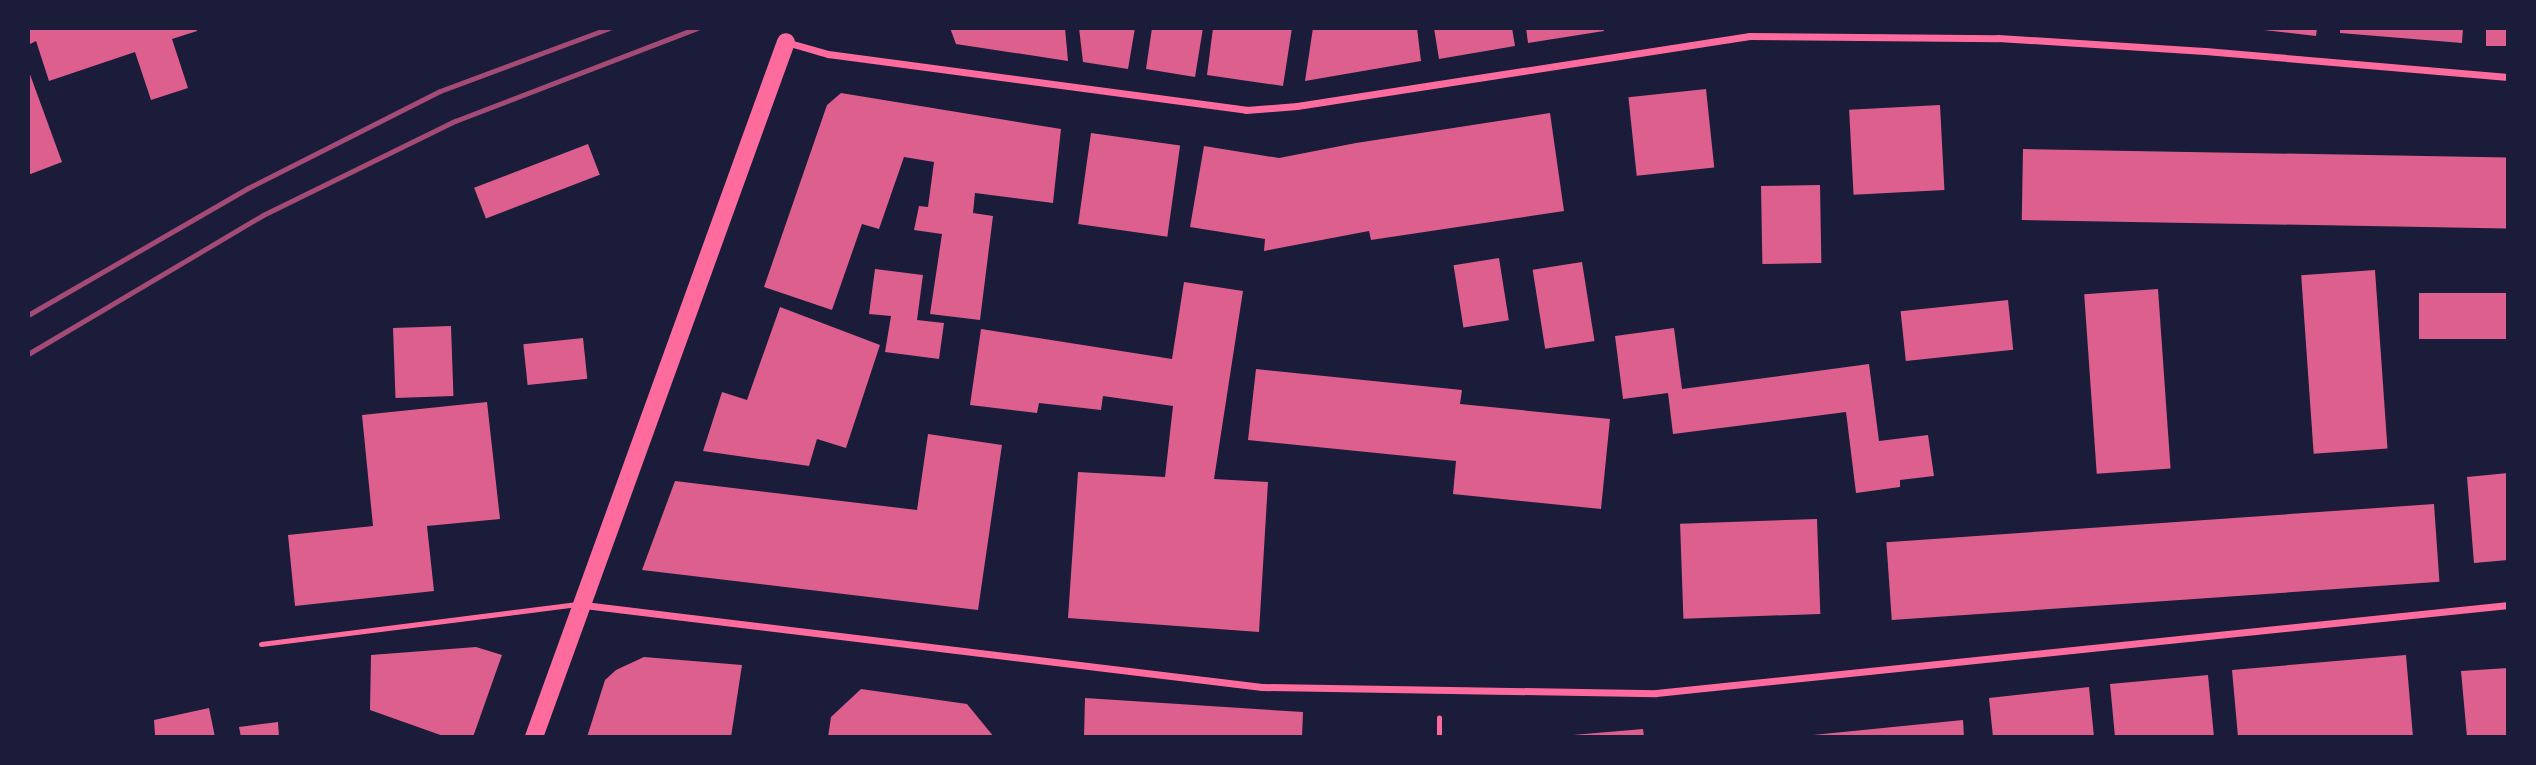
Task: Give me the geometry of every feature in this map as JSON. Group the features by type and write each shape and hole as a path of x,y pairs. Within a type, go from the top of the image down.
{"main road":[{"path":"534,737 786,42"}],"street":[{"path":"786,42 828,54 1246,110 1297,106 1750,36 1998,38 2205,51 2508,77"},
{"path":"580,604 1262,687 1656,693 2508,605"}],"lane":[{"path":"261,644 580,604"}],"building":[{"path":"28,28 196,28 197,31 172,39 188,88 151,100 135,52 49,81 36,41 28,45"},
{"path":"950,28 1065,28 1068,61 956,44"},
{"path":"1079,28 1135,28 1128,69 1083,62"},
{"path":"1152,28 1203,28 1195,77 1146,69"},
{"path":"1213,28 1292,28 1283,86 1207,75"},
{"path":"1313,28 1417,28 1421,61 1305,81"},
{"path":"1434,28 1512,28 1515,46 1439,59"},
{"path":"1526,28 1603,28 1604,31 1528,43"},
{"path":"2246,28 2317,28 2316,36"},
{"path":"2340,28 2463,28 2462,43 2340,33"},
{"path":"2486,28 2508,28 2508,46 2486,46"},
{"path":"28,69 62,162 28,175"},
{"path":"1706,89 1714,168 1637,176 1628,97"},
{"path":"841,93 1061,129 1053,203 975,193 973,213 993,216 980,320 930,314 942,234 914,230 919,206 928,207 934,162 904,157 879,229 862,224 832,310 764,287 827,105"},
{"path":"1940,105 1944,190 1854,195 1849,110"},
{"path":"1550,113 1564,211 1371,240 1369,231 1264,251 1265,239 1190,227 1204,146 1279,158 1356,143"},
{"path":"1091,133 1180,146 1167,237 1078,224"},
{"path":"588,144 600,175 486,219 474,188"},
{"path":"2023,149 2508,157 2507,228 2022,220"},
{"path":"1820,185 1821,263 1762,264 1761,186"},
{"path":"1499,258 1509,320 1463,327 1454,265"},
{"path":"1582,262 1595,341 1545,349 1533,270"},
{"path":"875,269 923,275 917,320 944,323 939,359 885,352 891,316 869,314"},
{"path":"2375,270 2387,449 2314,454 2301,275"},
{"path":"1184,282 1243,291 1214,479 1268,482 1259,632 1068,618 1078,472 1165,477 1173,406 1103,396 1101,410 1039,403 1037,413 970,405 981,329 1172,359"},
{"path":"2158,289 2171,469 2097,474 2084,294"},
{"path":"2419,293 2508,293 2508,339 2419,339"},
{"path":"2008,300 2013,350 1906,361 1901,311"},
{"path":"780,307 880,345 846,448 817,439 809,466 703,451 722,392 747,400"},
{"path":"451,326 453,396 395,398 393,328"},
{"path":"1674,328 1682,389 1869,364 1879,441 1928,435 1934,476 1900,480 1900,487 1856,493 1846,412 1673,434 1668,393 1623,399 1615,336"},
{"path":"583,338 587,379 528,385 523,344"},
{"path":"1256,369 1462,390 1460,404 1610,419 1601,509 1453,494 1456,461 1248,440"},
{"path":"487,402 500,519 427,526 434,591 295,606 288,535 373,526 362,415"},
{"path":"928,434 1002,445 978,610 642,570 675,481 917,510"},
{"path":"2508,473 2508,560 2474,563 2467,477"},
{"path":"2434,504 2439,582 1892,620 1886,542"},
{"path":"1817,519 1820,614 1683,619 1680,524"},
{"path":"476,647 502,655 473,737 446,737 370,710 371,655"},
{"path":"2406,655 2413,737 2238,737 2232,670"},
{"path":"644,657 742,665 731,737 587,737 605,680 616,670"},
{"path":"2508,668 2508,737 2467,737 2461,671"},
{"path":"2208,675 2214,737 2115,737 2110,684"},
{"path":"2089,687 2094,737 1993,737 1989,698"},
{"path":"861,689 967,704 994,737 828,737 831,717"},
{"path":"1085,698 1303,712 1302,737 1084,737"},
{"path":"209,708 215,737 149,737 155,735 154,720"},
{"path":"1963,720 1964,737 1813,737 1813,735"},
{"path":"278,722 279,737 241,737 239,727"},
{"path":"1643,729 1644,737 1573,737 1573,735"}],"railway":[{"path":"28,315 248,188 440,91 609,28"},
{"path":"28,354 263,215 455,121 697,28"}]}
